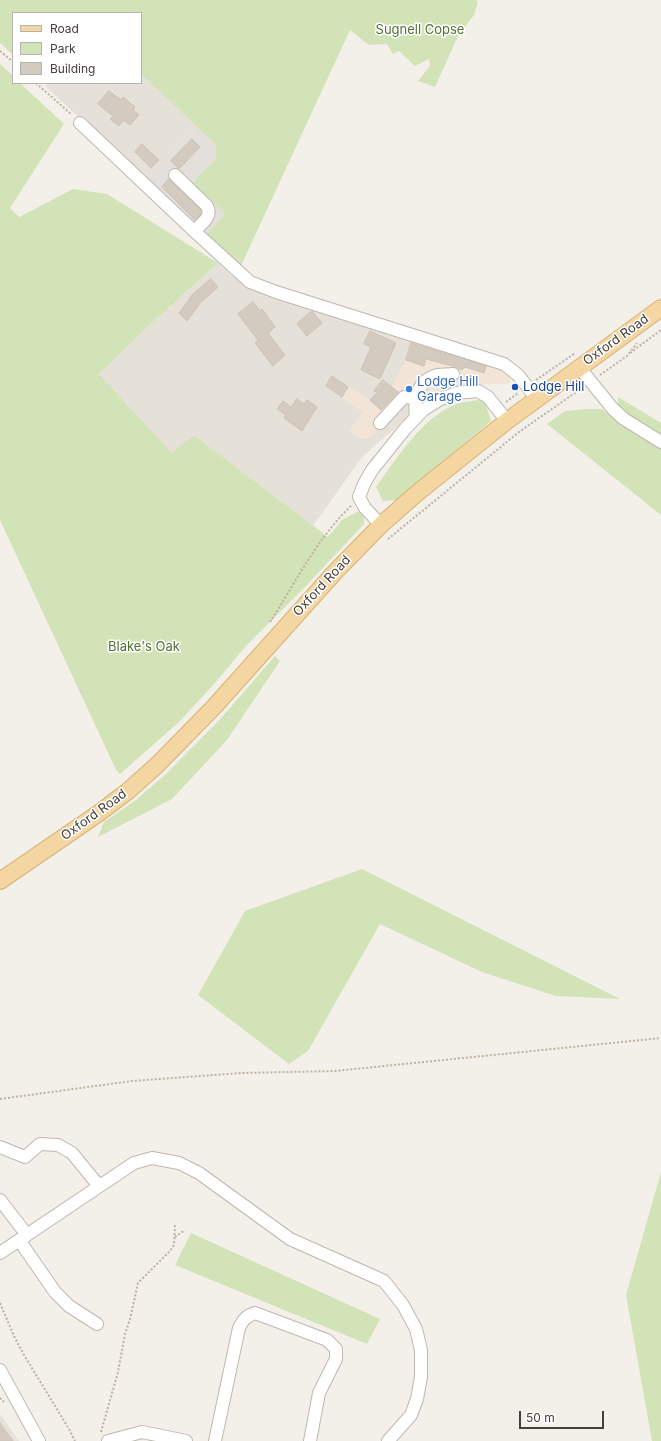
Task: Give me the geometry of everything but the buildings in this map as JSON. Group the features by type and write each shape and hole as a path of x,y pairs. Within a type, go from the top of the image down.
{"main road":[{"name":"Oxford Road","path":"0,881 99,813 128,791 157,765 213,708 335,572 381,526 502,415 533,389 579,367 661,308"}],"street":[{"path":"80,123 250,282 276,292 504,364 533,389"},
{"path":"175,175 207,206 209,210 207,217 194,231"},
{"path":"579,367 613,409 624,419 661,442"},
{"path":"416,417 415,403 418,391 428,379 435,376 453,374"},
{"path":"381,526 364,508 359,498 364,484 372,470 405,429 423,410 439,400 456,393 478,391 488,397 502,415"},
{"path":"380,423 404,397 416,398"},
{"path":"0,1147 25,1157 40,1144 58,1145 72,1153 98,1186"},
{"path":"0,1253 134,1163 152,1158 179,1163 199,1174 290,1239 384,1281 403,1306 416,1328 421,1350 421,1377 417,1399 411,1415 388,1441"},
{"path":"0,1200 55,1292 69,1306 97,1324"},
{"path":"215,1441 239,1328 242,1321 248,1315 255,1313 327,1340 336,1349 336,1359 319,1393 310,1441"},
{"path":"2,1378 39,1441"},
{"path":"104,1437 142,1432 186,1441"}],"path":[{"path":"0,51 12,61"},
{"path":"37,84 80,123"},
{"path":"627,356 661,330"},
{"path":"590,382 612,366"},
{"path":"502,415 533,389"},
{"path":"268,627 295,581 337,519 359,498"},
{"path":"0,1098 132,1081 242,1073 335,1071 661,1038"},
{"path":"104,1437 125,1334 138,1283 170,1251 174,1245 175,1225"},
{"path":"175,1237 185,1230"},
{"path":"0,1303 24,1355 75,1441"}],"shaded area":[{"path":"142,75 199,128 147,181 45,86 47,84 142,84"},
{"path":"199,128 216,145 216,159 195,179 194,184 225,214 204,236 147,181"},
{"path":"218,263 231,275 253,290 413,338 406,360 392,387 375,391 377,392 370,400 342,397 363,412 408,405 408,417 362,457 313,526 194,435 172,454 99,374"},
{"name":"Lodge Hill Garage","path":"413,338 499,366 512,375 509,384 445,388 408,417 408,405 401,406 370,437 360,439 349,430 363,412 342,397 349,386 370,400 376,392 374,391 383,380 392,387 406,360"},
{"path":"0,1414 19,1441 0,1441"}],"green space":[{"name":"Sugnell Copse","path":"0,0 476,0 478,2 474,15 458,36 435,87 418,81 430,66 429,59 415,66 399,51 393,54 387,44 369,45 350,30 240,268 204,236 225,214 194,184 195,179 216,159 216,145 142,75 142,12 12,12 12,54 0,43"},
{"name":"Blake's Oak","path":"0,64 12,75 12,84 21,84 64,124 10,208 19,217 73,189 107,194 218,263 99,374 172,453 194,435 328,537 342,520 359,511 364,518 364,524 306,586 246,646 179,722 120,774 116,770 0,520"},
{"path":"618,397 661,423 661,515 547,424 565,411 602,409 608,414 618,405"},
{"path":"484,399 491,421 397,500 383,501 376,487 402,451 422,428 433,418 457,404"},
{"path":"275,656 280,661 227,740 172,799 98,837 104,822 136,800 166,774 222,717"},
{"path":"362,869 620,999 556,996 482,972 380,924 308,1051 289,1064 198,995 245,911"},
{"path":"661,1172 661,1441 652,1441 626,1295"},
{"path":"191,1233 380,1319 367,1344 175,1265"}],"place":[{"name":"Lodge Hill","path":"515,387"},
{"name":"Lodge Hill Garage","path":"409,389"}]}
